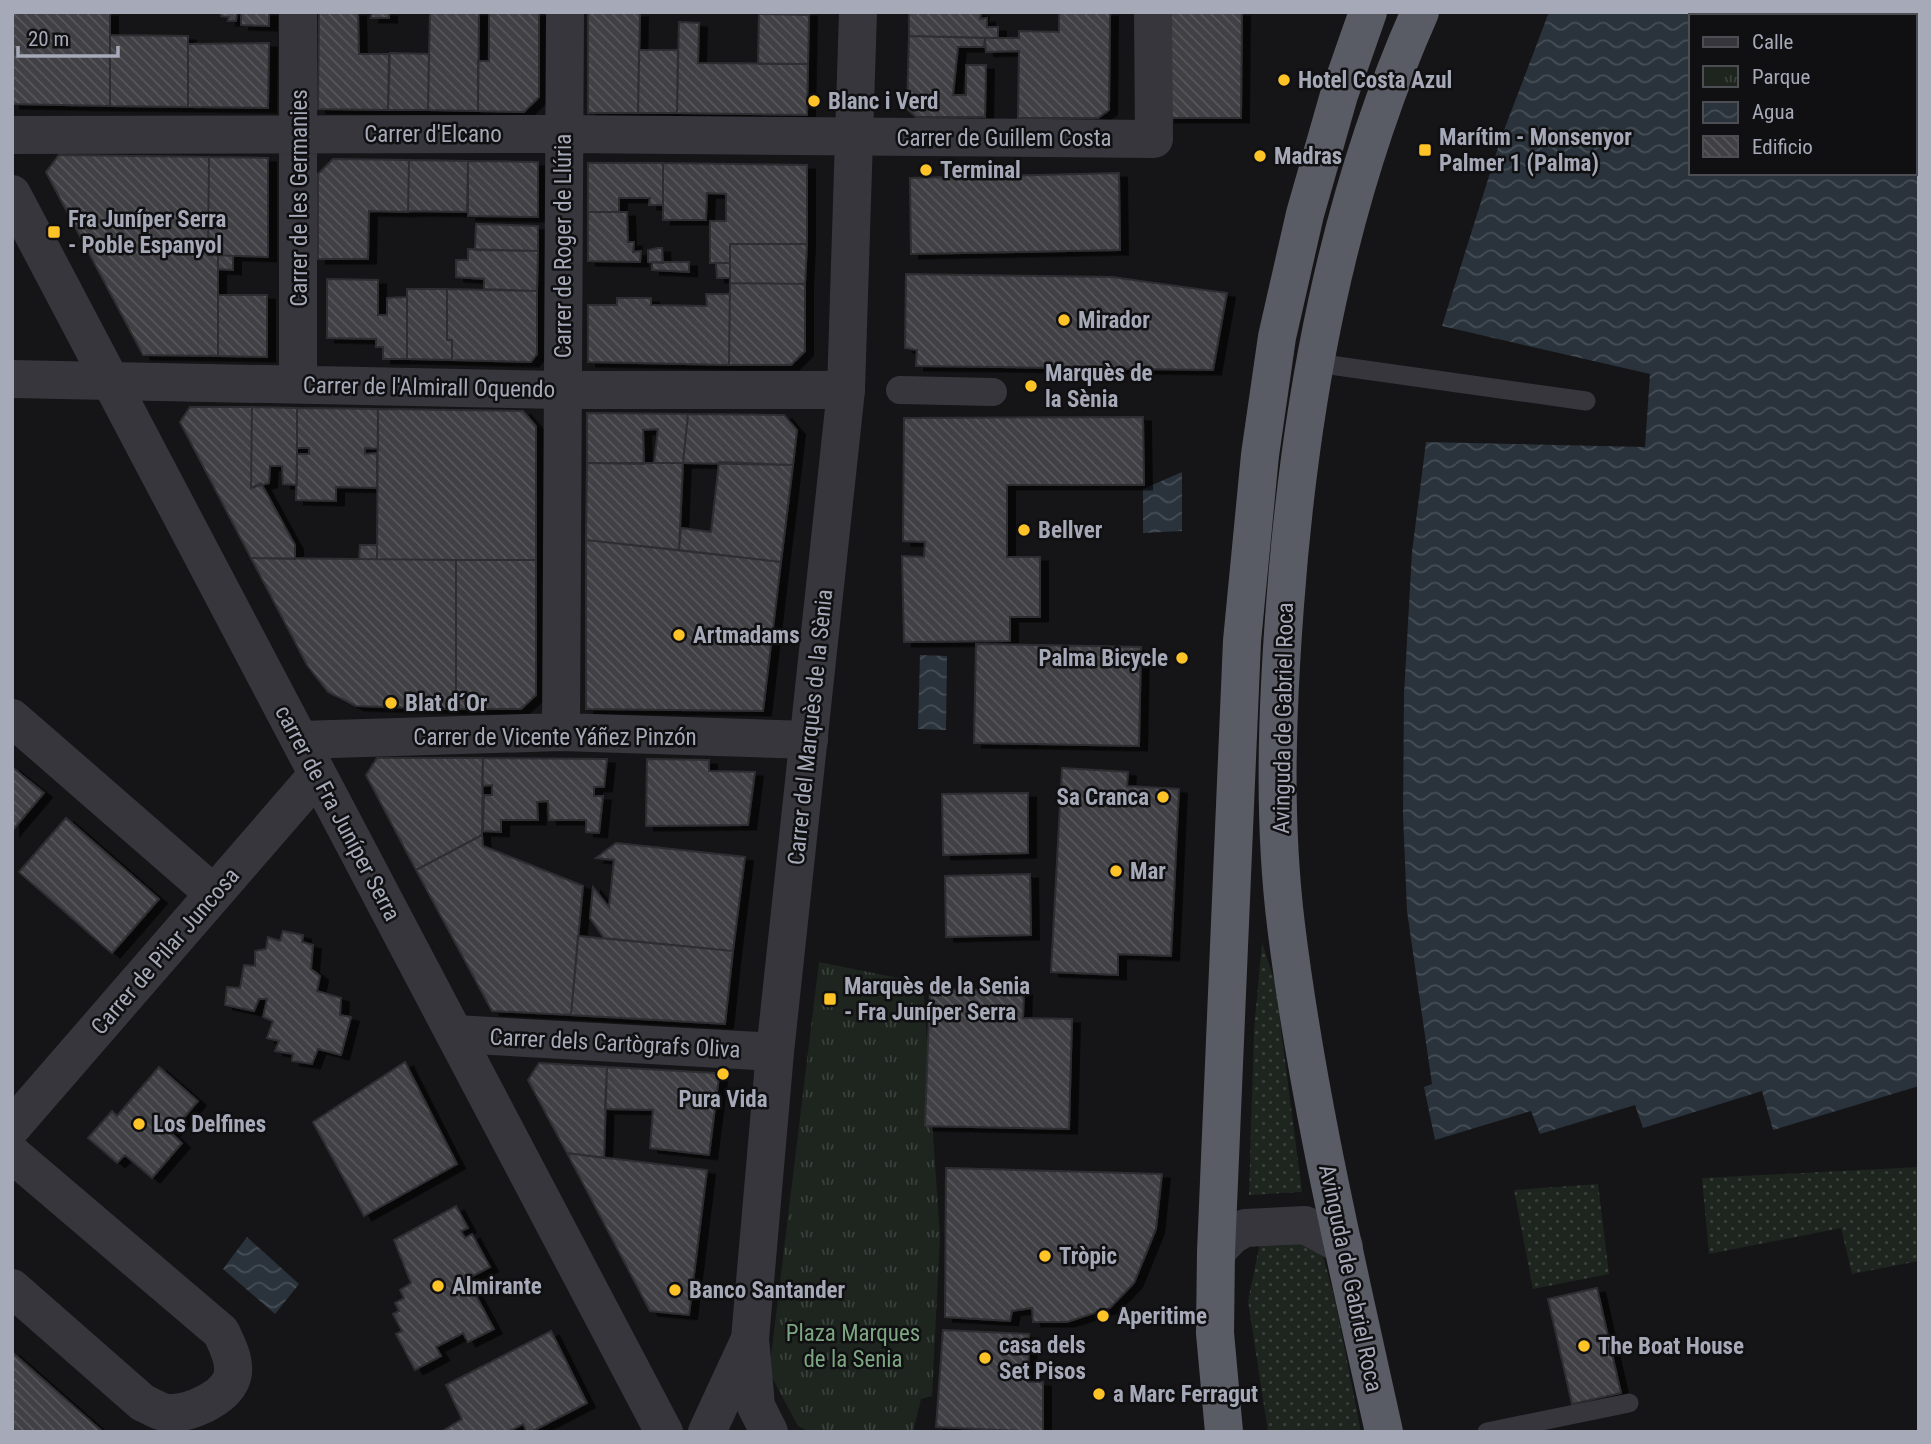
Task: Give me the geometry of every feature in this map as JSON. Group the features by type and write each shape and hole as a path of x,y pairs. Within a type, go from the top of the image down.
{"highway":[{"name":"Avinguda de Gabriel Roca","path":"1224,1432 1217,1359 1216,1252 1242,641 1260,455 1280,324 1305,214 1326,136 1368,12"},
{"name":"Avinguda de Gabriel Roca","path":"1384,1432 1300,1021 1285,922 1278,809 1280,697 1286,586 1298,473 1330,288 1358,178 1381,108 1420,12"}],"street":[{"name":"Carrer de les Germanies","path":"298,12 298,383"},
{"name":"Carrer de Roger de Llúria","path":"561,732 565,12"},
{"name":"Carrer del Marquès de la Sènia","path":"707,1432 750,1339 775,1052 846,390 858,12"},
{"name":"Carrer de Guillem Costa","path":"854,137 1154,139 1153,12"},
{"name":"Carrer d'Elcano","path":"12,135 299,133 854,137"},
{"name":"carrer de Fra Juníper Serra","path":"12,194 664,1432"},
{"name":"Carrer de l'Almirall Oquendo","path":"12,379 562,390 846,390"},
{"path":"900,390 993,392"},
{"path":"12,718 214,894"},
{"name":"Carrer de Vicente Yáñez Pinzón","path":"300,740 561,732 809,740"},
{"name":"Carrer de Pilar Juncosa","path":"12,1127 317,775"},
{"name":"Carrer dels Cartògrafs Oliva","path":"455,1034 775,1052"},
{"path":"12,1154 221,1332 233,1366 231,1381 212,1400 187,1411 166,1413 144,1403 12,1288"},
{"path":"1216,1252 1232,1235 1245,1228 1305,1225 1344,1246"},
{"path":"750,1339 756,1406 769,1432"}],"lane":[{"path":"1316,363 1586,401"},
{"path":"1487,1432 1629,1403"}],"green space":[{"path":"1262,942 1275,983 1302,1192 1249,1195 1254,1030"},
{"name":"Plaza Marques de la Senia","path":"819,962 923,983 940,1237 932,1396 921,1399 913,1432 810,1432 798,1426 769,1372"},
{"path":"1919,1167 1919,1261 1852,1274 1841,1228 1709,1254 1702,1178"},
{"path":"1598,1184 1609,1274 1533,1289 1514,1190"},
{"path":"1262,1233 1319,1240 1336,1305 1361,1432 1268,1432 1248,1301"}],"water":[{"path":"1549,12 1811,12 1689,14 1689,175 1917,175 1917,14 1874,14 1919,12 1919,1086 1773,1130 1762,1091 1643,1128 1635,1105 1540,1134 1531,1111 1435,1140 1424,1087 1432,1084 1407,911 1403,815 1404,694 1412,552 1426,442 1645,447 1650,374 1442,326 1501,138"},
{"path":"1182,472 1182,531 1143,533 1143,489"},
{"path":"920,655 947,656 946,730 918,729"},
{"path":"247,1237 299,1284 275,1314 223,1269"}],"building":[{"path":"12,12 110,12 110,106 12,104"},
{"path":"221,12 237,12 236,21 228,21 229,17 221,16"},
{"path":"241,12 269,12 269,26 241,25"},
{"path":"319,12 358,12 359,54 389,54 388,110 318,109"},
{"path":"372,12 389,12 389,18 371,18"},
{"path":"430,12 479,12 478,111 428,110"},
{"path":"489,12 539,12 539,97 524,112 478,111 478,61 489,61"},
{"path":"588,12 640,13 638,113 588,113"},
{"path":"809,12 809,15 759,14"},
{"path":"909,12 981,12 980,19 987,18 987,27 998,27 998,38 909,36"},
{"path":"1059,12 1110,12 1109,110 1098,118 1018,118 1019,51 986,52 985,38 1019,38 1019,31 1059,32"},
{"path":"1169,12 1242,12 1241,118 1167,118"},
{"path":"759,14 809,15 808,64 758,64"},
{"path":"679,22 699,23 698,63 808,64 807,115 677,113"},
{"path":"110,35 188,36 188,107 110,106"},
{"path":"909,36 985,38 984,47 958,47 953,95 966,95 966,65 986,65 985,117 916,117 907,109"},
{"path":"269,43 268,108 188,107 188,44"},
{"path":"639,50 678,50 677,113 638,113"},
{"path":"390,53 429,54 428,110 388,110"},
{"path":"59,155 209,157 208,255 218,255 218,356 143,355 46,172"},
{"path":"209,157 268,158 268,257 208,255"},
{"path":"333,159 409,160 408,212 369,211 368,259 318,259 318,174"},
{"path":"409,160 468,161 467,212 408,211"},
{"path":"468,161 538,162 538,217 468,216"},
{"path":"588,163 663,163 663,205 649,205 650,198 619,198 619,212 588,212"},
{"path":"663,163 807,165 807,244 730,244 730,263 710,263 710,221 726,221 726,194 707,193 706,220 663,220"},
{"path":"1119,173 1120,250 911,254 910,178"},
{"path":"588,212 627,212 628,242 634,242 633,252 641,251 640,262 588,261"},
{"path":"476,224 538,226 538,251 475,250"},
{"path":"730,244 807,244 805,284 730,283"},
{"path":"662,248 663,263 648,262 648,250"},
{"path":"468,249 538,251 537,291 484,289 484,279 456,277 456,260 468,260"},
{"path":"218,255 233,256 233,270 218,269"},
{"path":"652,262 689,262 689,272 652,270"},
{"path":"716,263 730,263 730,278 717,278"},
{"name":"Mirador","path":"906,274 1112,277 1227,293 1213,370 916,366 917,350 905,348"},
{"path":"327,279 378,280 378,315 387,315 387,298 407,297 407,359 383,359 383,347 376,347 376,339 327,338"},
{"path":"730,283 805,284 805,351 791,365 729,365"},
{"path":"407,289 447,289 447,340 452,340 452,360 407,359"},
{"path":"447,289 537,291 537,354 531,362 452,360 452,340 447,340"},
{"path":"706,294 730,294 729,365 588,362 588,305 617,305 617,298 651,298 651,305 707,306"},
{"path":"218,295 267,295 267,357 218,356"},
{"path":"190,407 252,407 251,488 261,483 295,545 295,559 251,558 180,422"},
{"path":"252,407 297,408 297,485 283,484 282,466 270,466 269,483 251,488"},
{"path":"297,408 378,409 378,449 365,448 365,454 377,453 377,488 336,487 336,501 296,500 297,454 309,454 309,448 297,448"},
{"path":"378,409 523,411 536,426 536,560 377,560"},
{"path":"587,413 688,414 683,463 654,463 658,429 643,430 644,464 587,463"},
{"path":"688,414 784,415 797,430 793,465 683,463"},
{"path":"1143,417 1144,485 1007,485 1007,557 1040,557 1040,617 1010,617 1010,641 904,642 902,556 924,557 925,542 903,541 904,418"},
{"path":"719,462 793,465 781,562 679,550 681,528 711,532"},
{"path":"587,463 683,463 679,550 586,540"},
{"name":"Artmadams","path":"586,540 781,562 763,711 586,709"},
{"path":"360,545 377,545 377,560 359,560"},
{"path":"251,558 456,560 456,709 356,706 328,692 307,665"},
{"path":"456,560 536,560 536,695 521,709 456,709"},
{"path":"976,644 1141,647 1139,746 974,743"},
{"path":"377,758 483,758 482,835 416,870 366,775"},
{"path":"483,758 607,759 604,787 594,787 594,796 603,796 599,833 586,832 586,820 549,820 548,801 537,802 538,820 501,820 501,832 483,831 484,795 492,795 492,785 482,786"},
{"path":"647,759 709,760 709,771 755,772 748,825 646,826"},
{"path":"12,767 44,793 12,831"},
{"name":"Mar","path":"1062,768 1128,772 1127,786 1179,789 1171,956 1118,954 1118,975 1051,972"},
{"path":"1028,793 1028,853 943,855 942,794"},
{"path":"66,818 159,899 112,953 19,872"},
{"path":"482,835 483,846 583,886 571,1015 492,1011 416,870"},
{"path":"616,843 745,857 733,951 604,938 590,918 593,887 609,907 614,860 596,858"},
{"path":"1030,874 1031,935 946,937 945,876"},
{"path":"283,931 303,935 302,942 313,945 311,969 320,976 317,991 341,998 340,1015 351,1017 341,1055 318,1049 312,1064 292,1061 293,1054 275,1051 279,1041 267,1038 273,1021 263,1017 267,999 259,999 254,1011 225,1005 227,987 240,988 244,965 255,966 255,951 266,949 268,937 280,941"},
{"path":"578,936 733,951 725,1024 571,1015"},
{"path":"930,989 1024,991 1023,1018 1072,1019 1069,1129 925,1126"},
{"path":"405,1062 457,1164 364,1216 313,1122"},
{"path":"539,1063 607,1067 604,1158 567,1153 528,1080"},
{"name":"Los Delfines","path":"159,1067 198,1101 171,1133 182,1143 152,1178 125,1155 117,1163 88,1138 112,1111 117,1116"},
{"path":"607,1067 715,1073 719,1077 709,1155 650,1148 653,1110 605,1109"},
{"path":"567,1153 707,1170 689,1315 650,1311"},
{"name":"Tròpic","path":"946,1168 1162,1174 1156,1229 1134,1283 1110,1308 1067,1322 1033,1322 1032,1308 1012,1311 1010,1321 945,1317"},
{"name":"Almirante","path":"456,1206 468,1228 461,1231 465,1238 472,1234 490,1267 467,1279 494,1329 468,1342 463,1333 436,1347 441,1356 415,1370 396,1334 402,1331 393,1314 399,1311 395,1303 404,1298 400,1290 411,1283 394,1240"},
{"name":"The Boat House","path":"1597,1288 1621,1393 1572,1404 1548,1299"},
{"name":"casa dels Set Pisos","path":"943,1330 1029,1334 1028,1382 1043,1382 1043,1432 936,1427"},
{"path":"551,1331 587,1403 531,1432 527,1432 523,1424 508,1432 441,1432 462,1419 446,1385"},
{"path":"12,1352 95,1425 103,1432 12,1432"}],"place":[{"name":"Hotel Costa Azul","path":"1284,80"},
{"name":"Blanc i Verd","path":"814,101"},
{"name":"Marítim - Monsenyor Palmer 1 (Palma)","path":"1425,150"},
{"name":"Madras","path":"1260,156"},
{"name":"Terminal","path":"926,170"},
{"name":"Fra Juníper Serra - Poble Espanyol","path":"54,232"},
{"name":"Mirador","path":"1064,320"},
{"name":"Marquès de la Sènia","path":"1031,386"},
{"name":"Bellver","path":"1024,530"},
{"name":"Artmadams","path":"679,635"},
{"name":"Palma Bicycle","path":"1182,658"},
{"name":"Blat d´Or","path":"391,703"},
{"name":"Sa Cranca","path":"1163,797"},
{"name":"Mar","path":"1116,871"},
{"name":"Marquès de la Senia - Fra Juníper Serra","path":"830,999"},
{"name":"Pura Vida","path":"723,1074"},
{"name":"Los Delfines","path":"139,1124"},
{"name":"Tròpic","path":"1045,1256"},
{"name":"Almirante","path":"438,1286"},
{"name":"Banco Santander","path":"675,1290"},
{"name":"Aperitime","path":"1103,1316"},
{"name":"The Boat House","path":"1584,1346"},
{"name":"casa dels Set Pisos","path":"985,1358"},
{"name":"a Marc Ferragut","path":"1099,1394"}]}
